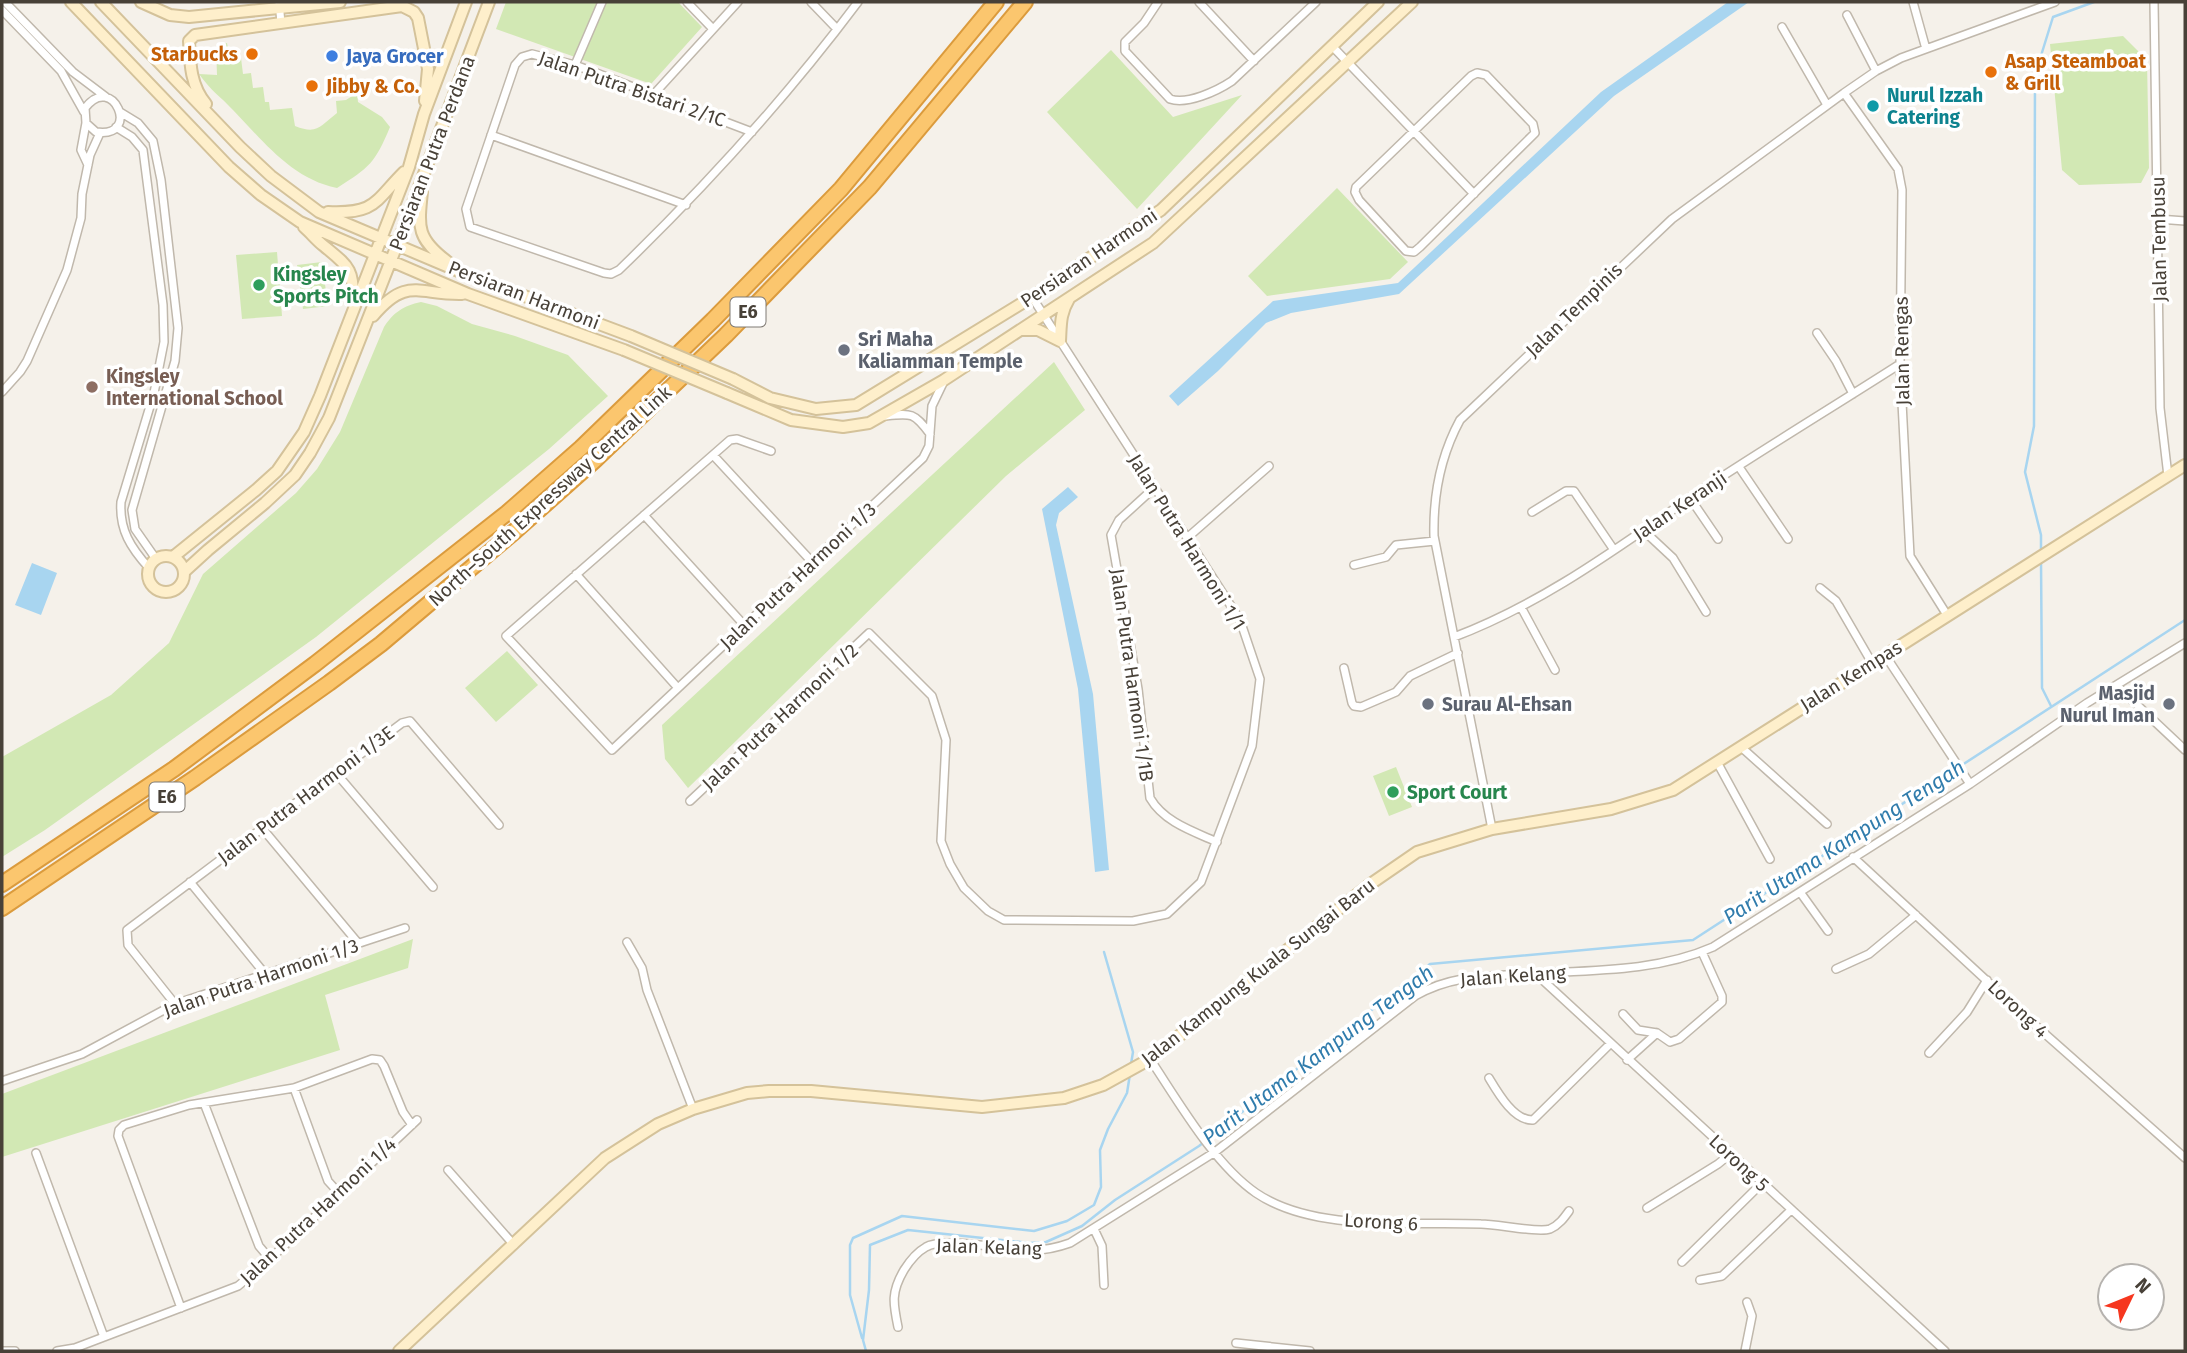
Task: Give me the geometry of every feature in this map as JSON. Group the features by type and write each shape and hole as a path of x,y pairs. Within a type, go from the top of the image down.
{"highway":[{"name":"North–South Expressway Central Link","path":"2,884 174,769 315,664 507,513 581,448 713,320 841,189 996,2"},
{"name":"North–South Expressway Central Link","path":"2,908 184,785 381,644 595,460 726,335 870,187 1025,2"}],"main road":[{"path":"71,2 229,167 261,195 300,222 344,262 354,287 353,312"},
{"path":"100,2 240,147 271,176 319,212 348,213 374,206 409,167"},
{"path":"141,2 180,17 340,2"},
{"name":"Persiaran Putra Perdana","path":"173,557 267,481 295,445 320,396 409,167 424,114 466,2"},
{"name":"Persiaran Putra Perdana","path":"185,571 295,475 329,418 489,2"},
{"name":"Persiaran Harmoni","path":"319,212 463,273 631,336 733,379 770,398 816,409 856,405 1032,297 1161,210 1378,2"},
{"name":"Persiaran Harmoni","path":"300,222 468,294 624,350 791,420 843,427 869,423 944,380 1153,243 1412,2"},
{"path":"240,147 197,94 189,41 200,33 329,18 402,6 414,12 418,18 428,69 424,114"},
{"path":"424,175 419,222 421,236 427,246 463,273"},
{"path":"367,323 388,300 409,289 443,294 468,294"},
{"path":"1021,330 1038,330 1060,341 1062,311 1071,296"},
{"name":"Jalan Kempas","path":"1492,830 1611,809 1673,790 2185,465"},
{"path":"161,556 173,557 181,562 185,571 183,583 167,593 156,590 150,583 152,564 161,556"},
{"name":"Jalan Kampung Kuala Sungai Baru","path":"400,1351 606,1158 658,1124 693,1109 747,1093 784,1090 982,1107 1064,1098 1103,1085 1150,1059 1363,890 1417,852 1492,830"}],"street":[{"path":"5,2 73,72 118,106 119,123 116,127 100,133 92,130 86,123"},
{"path":"575,65 602,2"},
{"path":"687,2 712,28"},
{"path":"654,94 737,2"},
{"path":"811,2 837,30"},
{"path":"686,205 491,135 466,209 470,227 611,274 619,270 686,205 752,132 858,2"},
{"path":"1158,2 1125,42 1125,51 1170,99 1182,101 1223,87 1316,2"},
{"path":"1199,2 1254,61"},
{"path":"1913,2 1926,49"},
{"name":"Jalan Tempinis","path":"1492,830 1435,541 1433,504 1436,486 1445,451 1460,420 1672,219 1844,93 1876,71 1926,49 2055,2"},
{"name":"Jalan Tembusu","path":"2154,2 2160,408 2168,476"},
{"path":"327,3 329,18"},
{"path":"279,6 281,23"},
{"path":"2,10 61,71 84,113 86,123 81,150 88,165"},
{"path":"1847,15 1876,71"},
{"path":"1782,27 1807,67 1826,106"},
{"path":"1332,46 1474,194"},
{"name":"Jalan Putra Bistari 2/1C","path":"491,135 515,65 522,57 532,54 575,65 752,132"},
{"path":"1482,73 1533,124 1535,134 1420,247 1414,251 1406,251 1359,200 1355,192 1356,187 1413,131 1471,76 1482,73"},
{"name":"Jalan Rengas","path":"1844,93 1898,169 1902,190 1900,364 1910,556 1947,615"},
{"path":"84,113 87,105 96,98 109,98"},
{"path":"120,111 138,123 153,141 161,180 177,328 175,361 132,510 135,528 152,564"},
{"path":"116,127 132,137 143,150 163,316 164,342 160,372 121,502 120,515 127,541 152,564"},
{"path":"2,392 27,361 67,270 80,218 92,148 100,133"},
{"path":"2158,219 2185,221"},
{"name":"Jalan Putra Harmoni 1/1","path":"869,633 932,696 946,740 941,841 964,888 988,911 1004,920 1133,921 1167,914 1201,881 1252,746 1259,679 1240,620 1032,297"},
{"path":"1817,333 1835,359 1853,394"},
{"name":"Jalan Keranji","path":"1454,637 1486,625 1569,581 1690,498 1900,364"},
{"name":"Jalan Putra Harmoni 1/3","path":"576,574 506,636 612,750 923,458 929,446 932,406 944,380"},
{"name":"Persiaran Harmoni","path":"880,416 903,413 914,415 930,435"},
{"path":"678,688 576,574 730,440 737,439 771,451"},
{"path":"713,455 813,562"},
{"path":"1187,538 1269,466"},
{"path":"1739,467 1788,539"},
{"name":"Jalan Putra Harmoni 1/1B","path":"1154,488 1119,520 1111,534 1138,689 1150,798 1157,811 1217,842"},
{"path":"1532,512 1566,491 1574,491 1614,550"},
{"path":"1690,498 1718,539"},
{"path":"644,515 745,626"},
{"path":"1643,530 1673,558 1706,612"},
{"path":"1354,565 1386,558 1396,545 1435,541"},
{"path":"1820,588 1836,601 1872,663"},
{"path":"1521,607 1555,670"},
{"name":"Jalan Putra Harmoni 1/2","path":"690,801 869,633"},
{"name":"Jalan Kelang","path":"898,1327 893,1304 895,1286 908,1264 927,1246 944,1243 1030,1251 1053,1249 1070,1243 1213,1149 1395,1011 1434,985 1455,979 1632,968 1687,958 1702,952 1741,931 1970,784 2077,710 2185,643"},
{"path":"1344,668 1352,703 1354,706 1361,706 1396,692 1410,676 1458,653"},
{"path":"1885,655 1970,784"},
{"path":"2117,686 2185,750"},
{"name":"Jalan Putra Harmoni 1/3E","path":"175,1004 128,945 127,930 402,723 410,720 499,825"},
{"path":"1741,747 1827,824"},
{"path":"1717,762 1770,859"},
{"path":"336,773 433,887"},
{"path":"262,828 358,943"},
{"name":"Lorong 4","path":"1853,857 2185,1158"},
{"path":"190,882 265,974"},
{"path":"1800,892 1828,931"},
{"path":"1836,969 1869,954 1916,915"},
{"name":"Jalan Putra Harmoni 1/3","path":"2,1081 82,1054 175,1004 405,928"},
{"path":"627,942 642,968 647,990 693,1109"},
{"path":"1623,1014 1638,1030 1657,1033 1666,1040 1675,1042 1722,1002 1722,996 1702,952"},
{"name":"Lorong 5","path":"1535,973 1945,1351"},
{"path":"1929,1053 1967,1012 1987,980"},
{"path":"1628,1060 1657,1033"},
{"path":"1489,1078 1518,1115 1533,1120 1610,1044"},
{"name":"Jalan Putra Harmoni 1/4","path":"57,1351 75,1348 238,1286 415,1122 403,1112 380,1060 372,1059 294,1087"},
{"name":"Lorong 6","path":"1150,1059 1199,1132 1239,1179 1270,1201 1296,1212 1329,1218 1423,1224 1480,1224 1548,1230 1559,1224 1570,1211"},
{"path":"181,1308 118,1136 124,1125 204,1103 294,1087 328,1181 338,1192"},
{"path":"204,1103 259,1246 270,1259"},
{"path":"36,1153 104,1337"},
{"path":"1647,1208 1718,1164 1729,1154"},
{"path":"448,1170 514,1245"},
{"path":"1682,1262 1761,1184"},
{"path":"1700,1280 1722,1276 1790,1210"},
{"path":"1094,1229 1101,1246 1104,1285"},
{"path":"1745,1351 1752,1316 1747,1302"},
{"path":"1236,1343 1310,1351"},
{"path":"2,1351 15,1351"}],"green space":[{"path":"506,2 678,2 702,27 651,84 496,29"},
{"path":"2123,36 2147,60 2149,168 2141,183 2079,185 2062,170 2050,44"},
{"path":"227,43 230,59 241,58 243,74 251,73 253,88 263,87 265,102 269,102 270,110 292,108 295,126 309,130 318,128 337,113 336,101 346,100 357,93 358,102 382,117 390,127 370,163 337,188 306,177 280,158 199,74 217,75 216,46"},
{"path":"1111,50 1173,117 1242,95 1137,209 1047,112"},
{"path":"1337,188 1408,262 1390,279 1267,296 1248,276"},
{"name":"Kingsley Sports Pitch","path":"277,252 282,316 242,319 236,255"},
{"path":"322,262 328,306 303,309 297,265"},
{"path":"421,302 437,306 472,324 568,355 608,396 549,449 316,637 45,830 2,857 2,757 111,695 169,643 203,574 296,493 317,469 340,432 384,327 400,310"},
{"path":"1054,362 1085,410 1006,476 688,788 665,759 662,725"},
{"path":"507,651 538,685 496,722 465,688"},
{"name":"Sport Court","path":"1396,767 1412,807 1389,816 1373,776"},
{"path":"413,939 408,968 325,995 340,1050 2,1157 2,1094"}],"water":[{"path":"1728,2 1749,2 1614,96 1399,294 1291,313 1266,323 1178,406 1169,396 1273,301 1398,283 1601,92"},
{"path":"1068,487 1078,497 1059,513 1056,525 1093,694 1109,870 1095,872 1078,689 1042,509"},
{"path":"32,563 57,573 41,615 15,605"}],"waterway":[{"path":"2041,551 2041,535 2025,472 2034,426 2035,75 2053,17 2094,2"},
{"path":"2041,561 2042,688 2051,706"},
{"name":"Parit Utama Kampung Tengah","path":"866,1351 863,1340 869,1290 870,1245 908,1230 1030,1243 1046,1242 1082,1226 1115,1200 1199,1146 1430,964 1693,940 2185,620"},
{"path":"1104,952 1133,1052 1131,1064"},
{"path":"862,1338 850,1295 850,1245 853,1238 902,1216 1034,1231 1067,1221 1094,1205 1101,1187 1100,1150 1127,1093 1130,1074"}],"place":[{"name":"Starbucks","path":"252,54"},
{"name":"Jaya Grocer","path":"332,56"},
{"name":"Asap Steamboat & Grill","path":"1991,72"},
{"name":"Jibby & Co.","path":"312,86"},
{"name":"Nurul Izzah Catering","path":"1873,106"},
{"name":"Kingsley Sports Pitch","path":"259,285"},
{"name":"Sri Maha Kaliamman Temple","path":"844,350"},
{"name":"Kingsley International School","path":"92,387"},
{"name":"Surau Al-Ehsan","path":"1428,704"},
{"name":"Masjid Nurul Iman","path":"2169,704"},
{"name":"Sport Court","path":"1393,792"}]}
